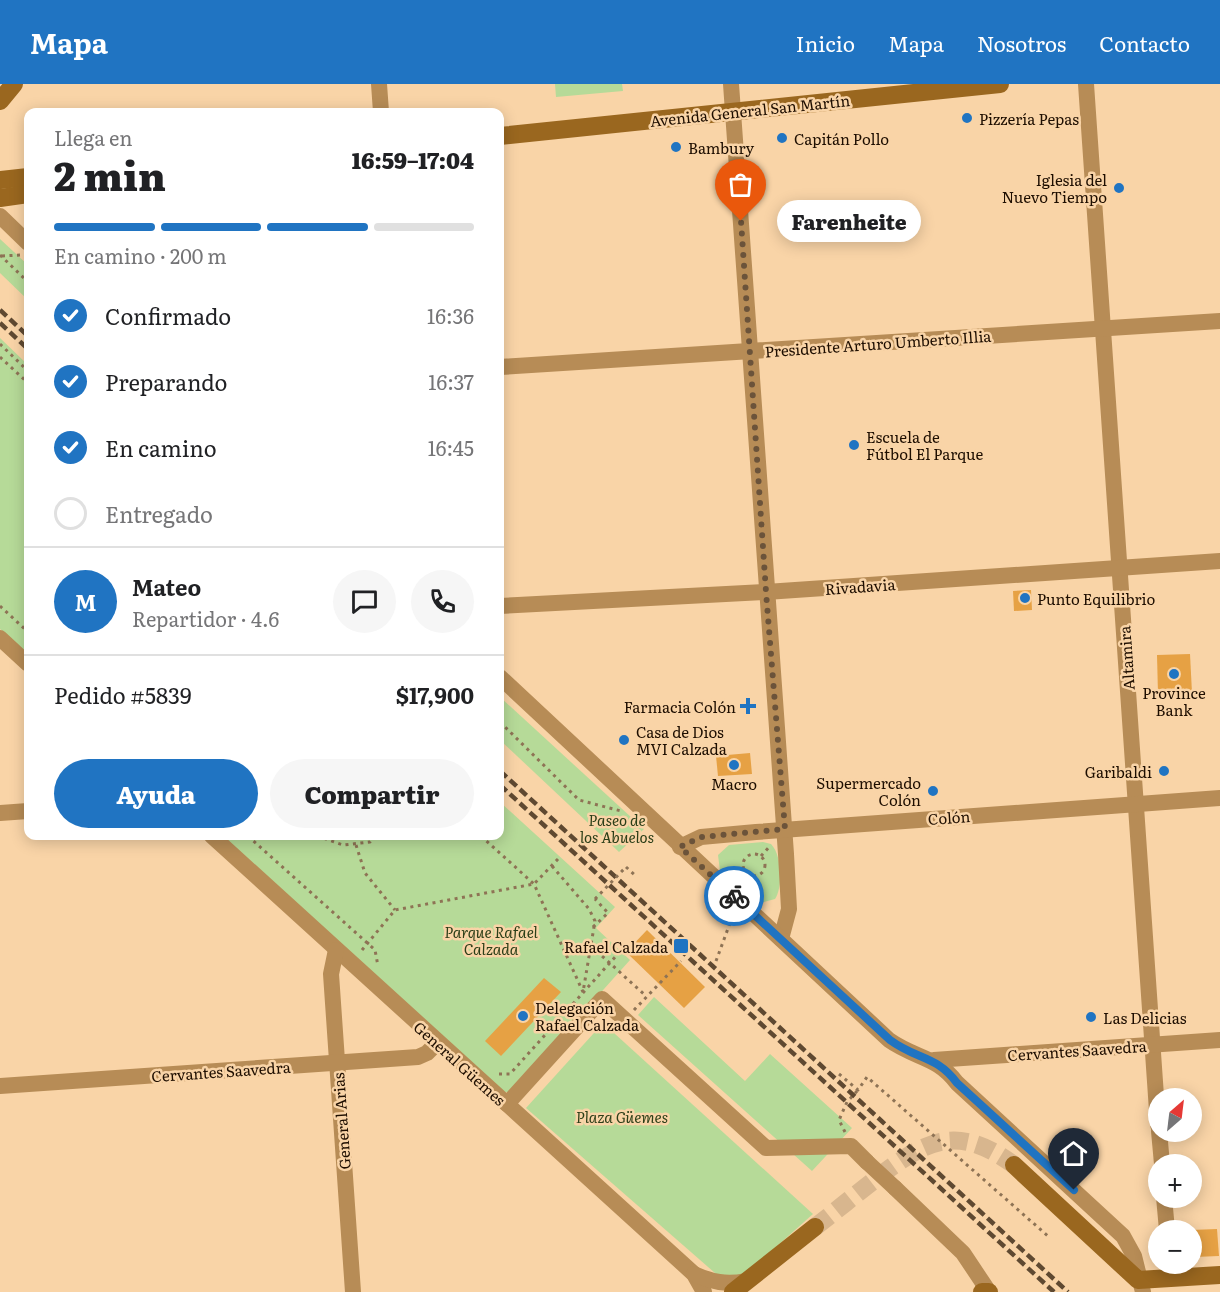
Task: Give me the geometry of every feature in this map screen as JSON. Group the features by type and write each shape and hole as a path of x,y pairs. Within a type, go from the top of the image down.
{"main road":[{"path":"0,101 14,84"},
{"name":"Avenida General San Martín","path":"504,136 1000,84"},
{"path":"0,180 24,177"},
{"path":"0,198 24,195"},
{"path":"1014,1165 1140,1286 1163,1274"},
{"path":"739,1286 815,1227"},
{"path":"1202,1273 1220,1275"},
{"path":"982,1292 989,1292"}],"street":[{"path":"379,84 381,108"},
{"path":"731,84 766,592 785,829 789,909 781,939"},
{"name":"Altamira","path":"1086,84 1155,1088"},
{"path":"0,216 24,246"},
{"name":"Presidente Arturo Umberto Illia","path":"504,368 1220,321"},
{"name":"Rivadavia","path":"504,606 766,592 1220,561"},
{"path":"0,638 24,660"},
{"path":"504,680 680,847 890,1040 905,1052 934,1060 1123,1236 1134,1256 1140,1286"},
{"name":"Colón","path":"680,847 701,837 785,829 1220,798"},
{"path":"0,813 24,811"},
{"name":"General Güemes","path":"216,840 437,1043 694,1274 704,1292"},
{"name":"General Arias","path":"336,950 331,974 352,1292"},
{"path":"507,1104 597,1005 624,1020 766,1148 851,1146 963,1253 989,1292"},
{"name":"Cervantes Saavedra","path":"934,1060 1220,1040"},
{"name":"Cervantes Saavedra","path":"0,1086 418,1057 427,1053 437,1043"},
{"path":"694,1274 712,1282 739,1286"}],"path":[{"path":"24,249 1,256 24,278"},
{"path":"0,344 24,367"},
{"path":"0,357 24,379"},
{"path":"0,606 24,628"},
{"path":"504,726 579,800 651,819"},
{"path":"252,840 368,943 375,950 378,966 387,974"},
{"path":"326,840 332,843 356,844 371,840"},
{"path":"485,840 534,884 583,992 597,1005"},
{"path":"356,844 365,873 395,910"},
{"path":"754,854 761,856 765,867 762,873 755,876 745,873 742,866 747,856 754,854"},
{"path":"362,950 395,910 534,884 558,859"},
{"path":"552,866 590,909 595,921 583,992"},
{"path":"593,927 608,912 595,899 626,867 636,876"},
{"path":"716,961 738,899"},
{"path":"591,946 646,996"},
{"path":"498,1074 510,1074 625,946"},
{"path":"624,1020 681,961"},
{"path":"838,1074 858,1090"},
{"path":"839,1120 847,1102 867,1077 1049,1237"}],"green space":[{"path":"555,84 622,84 623,91 556,97"},
{"path":"0,239 24,261 24,296 0,273"},
{"path":"0,338 24,361 24,651 0,629"},
{"name":"Paseo de los Abuelos","path":"504,701 644,829 619,852 504,744"},
{"name":"Parque Rafael Calzada","path":"504,806 615,907 596,928 630,960 517,1086 508,1092 503,1092 227,840 504,840"},
{"path":"763,842 771,844 775,849 780,879 775,899 760,903 720,871 718,855 729,845"},
{"path":"654,997 745,1081 770,1054 852,1128 812,1171 638,1015"},
{"name":"Plaza Güemes","path":"603,1023 813,1214 731,1287 526,1108"}],"building":[{"path":"1031,590 1032,610 1014,611 1013,591"},
{"name":"Province Bank","path":"1190,654 1192,693 1158,694 1157,655"},
{"name":"Macro","path":"750,753 752,774 718,776 716,756"},
{"path":"647,930 705,987 684,1008 626,952"},
{"name":"Delegación Rafael Calzada","path":"544,978 561,992 501,1056 485,1041"},
{"path":"1217,1229 1219,1256 1202,1257 1202,1230"}],"tunnel":[{"path":"815,1227 895,1165 928,1146 959,1141 976,1144 1014,1165"}],"railway":[{"path":"0,310 24,332"},
{"path":"0,323 24,345"},
{"path":"504,775 1068,1292"},
{"path":"504,789 1054,1292"}],"way so far":[{"path":"734,896 680,847 688,841 701,837 785,829 766,592 741,221"}],"place":[{"name":"Pizzería Pepas","path":"967,118"},
{"name":"Capitán Pollo","path":"782,138"},
{"name":"Bambury","path":"676,147"},
{"name":"Iglesia del Nuevo Tiempo","path":"1119,188"},
{"name":"Farenheite","path":"741,221"},
{"name":"Escuela de Fútbol El Parque","path":"854,445"},
{"name":"Punto Equilibrio","path":"1025,598"},
{"name":"Province Bank","path":"1174,674"},
{"name":"Farmacia Colón","path":"748,706"},
{"name":"Casa de Dios MVI Calzada","path":"624,740"},
{"name":"Macro","path":"734,765"},
{"name":"Garibaldi","path":"1164,771"},
{"name":"Supermercado Colón","path":"933,791"},
{"name":"Rafael Calzada","path":"681,946"},
{"name":"Delegación Rafael Calzada","path":"523,1016"},
{"name":"Las Delicias","path":"1091,1017"}],"route":[{"path":"734,896 890,1040 905,1052 934,1060 947,1070 957,1083 1074,1190"}]}
